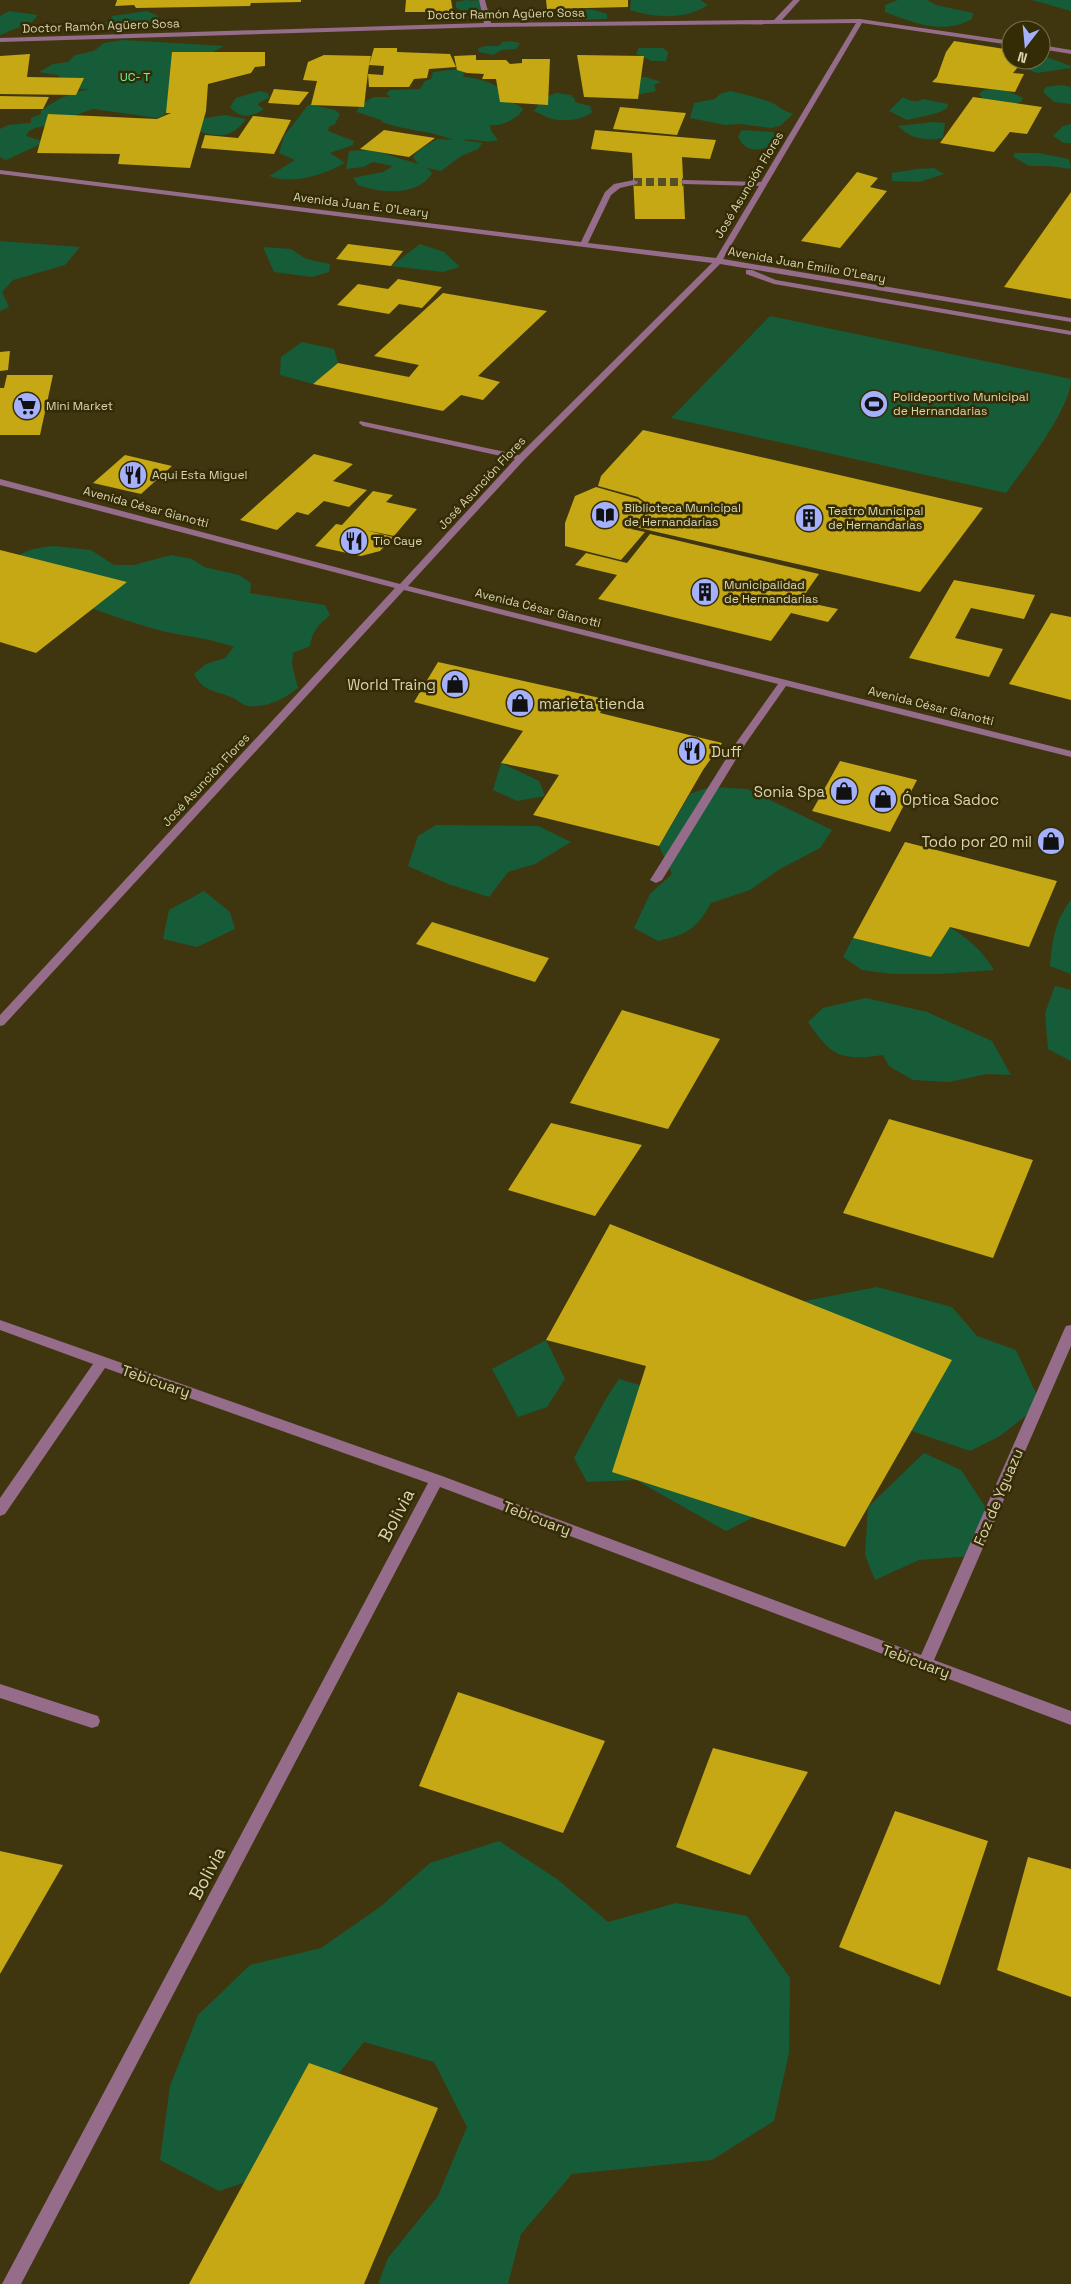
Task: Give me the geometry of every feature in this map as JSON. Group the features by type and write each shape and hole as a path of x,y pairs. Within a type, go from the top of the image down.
{"street":[{"path":"482,0 488,25"},
{"path":"777,21 797,0"},
{"name":"Doctor Ramón Agüero Sosa","path":"0,40 488,25 860,21 1001,42"},
{"name":"José Asunción Flores","path":"0,1022 521,458 718,261 860,21"},
{"path":"1051,49 1071,52"},
{"name":"Avenida Juan E. O'Leary","path":"0,172 718,261"},
{"path":"584,244 608,194 617,186 634,182"},
{"path":"684,182 764,184"},
{"name":"Avenida Juan Emilio O'Leary","path":"718,261 1071,320"},
{"name":"Avenida Juan Emilio O'Leary","path":"718,261 774,282 1071,333"},
{"path":"363,423 521,458"},
{"name":"Avenida César Gianotti","path":"0,482 402,587 1071,754"},
{"path":"656,880 742,744 784,682"},
{"name":"Tebicuary","path":"0,1326 437,1480 1071,1718"},
{"name":"Foz de Yguazu","path":"926,1664 1071,1330"},
{"path":"0,1510 102,1362"},
{"name":"Bolivia","path":"11,2284 437,1480"},
{"path":"0,1691 92,1722"}],"green space":[{"path":"466,0 478,1 490,10 471,14 456,8 456,2"},
{"path":"631,0 700,0 708,5 690,13 660,16 630,10"},
{"path":"898,0 927,0 936,5 973,13 972,19 950,26 928,26 885,12 885,5"},
{"path":"1032,0 1071,0 1071,11"},
{"path":"576,9 594,10 607,14 607,19 569,20 552,16 559,12"},
{"path":"9,11 38,15 32,22 0,35 0,16"},
{"name":"UC- T","path":"147,11 158,16 159,24 146,29 133,30 105,28 102,24 111,20 112,16"},
{"name":"UC- T","path":"123,40 224,46 211,53 181,105 158,118 93,109 76,115 71,120 29,131 26,136 43,143 6,160 0,157 0,129 8,125 31,123 31,118 41,114 41,111 52,103 71,94 91,89 81,89 61,84 61,78 57,75 39,72 53,64 68,62 75,55 94,51 104,43"},
{"path":"502,42 520,43 516,49 502,50 493,55 479,52 478,48 499,46"},
{"path":"639,48 663,48 668,52 666,61 652,61 636,54"},
{"path":"1051,59 1071,66 1071,68 1037,73 1029,70 1051,70"},
{"path":"460,69 465,72 463,77 483,80 497,86 511,101 523,110 508,122 490,125 491,131 498,140 462,140 482,143 478,149 461,156 441,171 427,168 432,173 426,181 418,186 398,191 387,191 358,185 353,178 383,172 393,166 373,162 363,167 346,169 349,151 372,150 418,164 413,157 419,150 437,139 453,140 436,134 382,122 357,112 359,106 373,97 391,97 386,94 390,90 420,89 425,81 431,79 433,72"},
{"path":"646,77 661,82 654,85 656,91 637,95 628,78"},
{"path":"1062,85 1071,87 1071,104 1054,102 1043,92 1046,87"},
{"path":"1001,88 1023,98 1021,102 1011,104 983,100 979,94 984,90"},
{"path":"259,91 268,93 269,98 258,105 264,109 260,112 242,115 230,107 236,98"},
{"path":"730,91 767,101 793,114 780,126 771,128 740,124 725,125 690,118 694,103 715,99 720,94"},
{"path":"556,93 571,95 576,101 574,102 590,106 592,112 577,119 559,120 549,118 534,111 543,98"},
{"path":"903,97 913,101 923,99 948,104 947,108 938,112 907,120 889,111"},
{"path":"309,104 335,110 340,114 335,124 329,127 328,131 354,141 353,145 330,153 345,163 318,175 298,179 278,179 269,176 295,160 279,153 284,136"},
{"path":"225,115 245,120 235,131 224,135 197,131 198,123 205,118"},
{"path":"933,122 945,123 943,138 919,138 908,134 898,126"},
{"path":"1071,124 1071,143 1064,143 1053,136 1063,126"},
{"path":"742,130 773,132 776,136 772,145 762,149 752,149 744,145 738,136"},
{"path":"1014,153 1038,153 1069,159 1071,169 1029,166 1014,157"},
{"path":"934,168 944,174 919,182 892,181 892,173"},
{"path":"0,241 80,247 65,265 13,280 2,292 9,307 0,311"},
{"path":"420,244 444,252 460,267 443,272 391,266"},
{"path":"263,247 291,249 306,259 330,264 329,272 312,277 274,272"},
{"name":"Polideportivo Municipal de Hernandarias","path":"770,316 1071,379 1069,391 1055,422 1006,493 671,418"},
{"path":"302,342 334,349 338,363 313,384 280,375 281,357"},
{"path":"54,546 91,550 114,565 134,565 171,555 192,559 204,567 239,575 251,583 250,593 325,605 330,615 316,629 310,646 293,653 292,665 298,688 275,702 262,706 248,706 205,687 194,674 206,664 225,658 234,647 161,631 112,616 0,570 24,552"},
{"path":"501,763 539,781 545,796 517,801 493,790"},
{"path":"710,787 747,789 832,830 820,848 780,869 750,890 711,903 706,912 690,930 658,941 634,928 650,894 672,874 659,846 690,794"},
{"path":"436,825 538,826 571,842 535,864 508,872 489,897 448,884 408,866 418,836"},
{"path":"204,891 230,912 235,929 197,947 163,939 169,910"},
{"path":"1071,900 1071,974 1050,966 1055,931 1061,915"},
{"path":"950,927 974,946 994,970 941,974 892,974 862,970 843,957 853,938 931,957"},
{"path":"1055,986 1071,990 1071,1061 1048,1049 1045,1013"},
{"path":"866,998 927,1012 992,1041 1011,1075 987,1074 949,1082 913,1080 889,1066 883,1055 857,1057 839,1054 824,1043 808,1022 823,1008"},
{"path":"877,1287 952,1307 977,1336 1016,1350 1041,1404 1000,1436 970,1451 912,1431 913,1392 834,1337 805,1301"},
{"path":"546,1340 565,1379 547,1407 518,1417 492,1369"},
{"path":"619,1379 683,1398 763,1490 752,1518 726,1531 636,1480 587,1482 574,1458 607,1397"},
{"path":"924,1453 961,1470 992,1517 971,1556 919,1560 875,1580 865,1555 868,1507"},
{"path":"499,1841 557,1879 608,1922 676,1903 747,1916 790,1978 789,2053 774,2121 712,2160 572,2174 521,2234 508,2284 378,2284 388,2258 438,2196 467,2127 434,2062 364,2042 318,2099 289,2168 219,2191 160,2160 170,2086 198,2015 250,1965 321,1948 380,1907 430,1863"}],"building":[{"path":"117,0 301,0 301,2 251,3 250,6 136,8 134,5 115,6"},
{"path":"406,0 451,0 453,12 405,12"},
{"path":"546,0 628,0 628,7 547,9"},
{"path":"954,41 1001,48 1001,70 1016,70 1013,73 1024,74 1015,92 932,82 937,77 946,52"},
{"path":"374,48 397,48 397,52 450,54 456,67 429,69 427,78 414,79 409,87 369,87 368,74 383,75 384,66 369,65"},
{"name":"UC- T","path":"172,52 265,52 265,66 255,67 251,73 208,84 206,111 190,168 118,164 120,154 37,153 48,114 157,119 171,113 166,113"},
{"name":"UC- T","path":"30,54 27,77 84,78 76,95 0,94 0,56"},
{"path":"324,55 371,56 364,107 311,105 317,81 303,80 308,62"},
{"path":"476,55 476,60 506,60 510,64 522,63 522,59 550,59 548,105 500,102 496,79 482,79 484,74 467,73 457,70 454,56"},
{"path":"577,55 644,56 638,99 584,97"},
{"path":"274,89 309,92 299,105 268,103"},
{"path":"0,96 49,97 43,109 0,109"},
{"path":"973,97 1042,107 1027,134 1010,132 994,152 940,143"},
{"path":"620,107 686,113 677,135 613,129"},
{"path":"253,116 291,120 274,154 201,148 205,135 238,138"},
{"path":"384,130 435,138 409,157 360,149"},
{"path":"595,130 716,140 710,159 682,157 685,219 635,219 632,153 591,149"},
{"path":"857,172 878,178 870,187 887,191 840,248 801,241"},
{"path":"1071,192 1071,299 1004,287"},
{"path":"348,244 403,251 391,266 336,259"},
{"path":"398,279 442,287 422,308 399,304 389,314 337,305 358,284 388,289"},
{"path":"443,293 547,311 478,376 500,382 483,400 461,395 443,411 313,384 338,363 409,377 419,365 374,356"},
{"path":"10,351 8,370 0,371 0,352"},
{"name":"Mini Market","path":"7,375 53,375 40,435 0,435 0,388 4,388"},
{"name":"Teatro Municipal de Hernandarias","path":"643,430 983,508 920,592 635,527 652,507 638,497 598,486 601,476"},
{"path":"314,454 353,464 333,481 367,490 349,507 324,501 308,515 297,512 277,530 240,520"},
{"name":"Aqui Esta Miguel","path":"125,455 172,466 141,494 93,483"},
{"name":"Biblioteca Municipal de Hernandarias","path":"596,487 638,499 650,507 631,529 645,532 621,560 565,546 565,523 575,496"},
{"path":"373,491 393,495 386,502 417,509 394,536 365,530 393,537 380,551 361,556 315,546 336,524 342,525"},
{"name":"Municipalidad de Hernandarias","path":"650,534 819,574 800,601 838,609 828,622 791,613 771,641 598,599 617,575 575,565 586,553 627,563"},
{"path":"0,550 127,582 36,653 0,642"},
{"path":"954,580 1035,595 1024,619 971,608 955,638 1003,649 989,677 909,658"},
{"path":"1051,613 1071,617 1071,700 1009,684"},
{"path":"438,662 609,700 600,713 722,743 703,770 659,846 533,815 559,775 501,763 523,731 414,702"},
{"path":"840,761 917,780 890,832 812,811"},
{"path":"905,842 1057,881 1029,947 950,927 931,957 853,938"},
{"path":"432,922 549,958 535,982 416,944"},
{"path":"622,1010 720,1039 668,1129 570,1103"},
{"path":"889,1119 1033,1160 993,1258 843,1213"},
{"path":"551,1123 642,1145 595,1216 508,1190"},
{"path":"610,1224 952,1360 845,1547 612,1472 646,1366 546,1340"},
{"path":"458,1692 605,1741 563,1833 419,1786"},
{"path":"713,1748 808,1772 750,1875 676,1847"},
{"path":"895,1811 988,1841 940,1985 839,1947"},
{"path":"0,1851 63,1865 0,1974"},
{"path":"1028,1857 1071,1869 1071,1997 997,1970"},
{"path":"309,2063 438,2108 364,2284 189,2284"}],"tunnel":[{"path":"634,182 684,182"}],"place":[{"name":"Polideportivo Municipal de Hernandarias","path":"874,404"},
{"name":"Mini Market","path":"27,406"},
{"name":"Aqui Esta Miguel","path":"133,475"},
{"name":"Biblioteca Municipal de Hernandarias","path":"605,515"},
{"name":"Teatro Municipal de Hernandarias","path":"809,518"},
{"name":"Tio Caye","path":"354,541"},
{"name":"Municipalidad de Hernandarias","path":"705,592"},
{"name":"World Traing","path":"455,684"},
{"name":"marieta tienda","path":"520,703"},
{"name":"Duff","path":"692,751"},
{"name":"Sonia Spa","path":"844,791"},
{"name":"Óptica Sadoc","path":"883,799"},
{"name":"Todo por 20 mil","path":"1051,841"}]}
